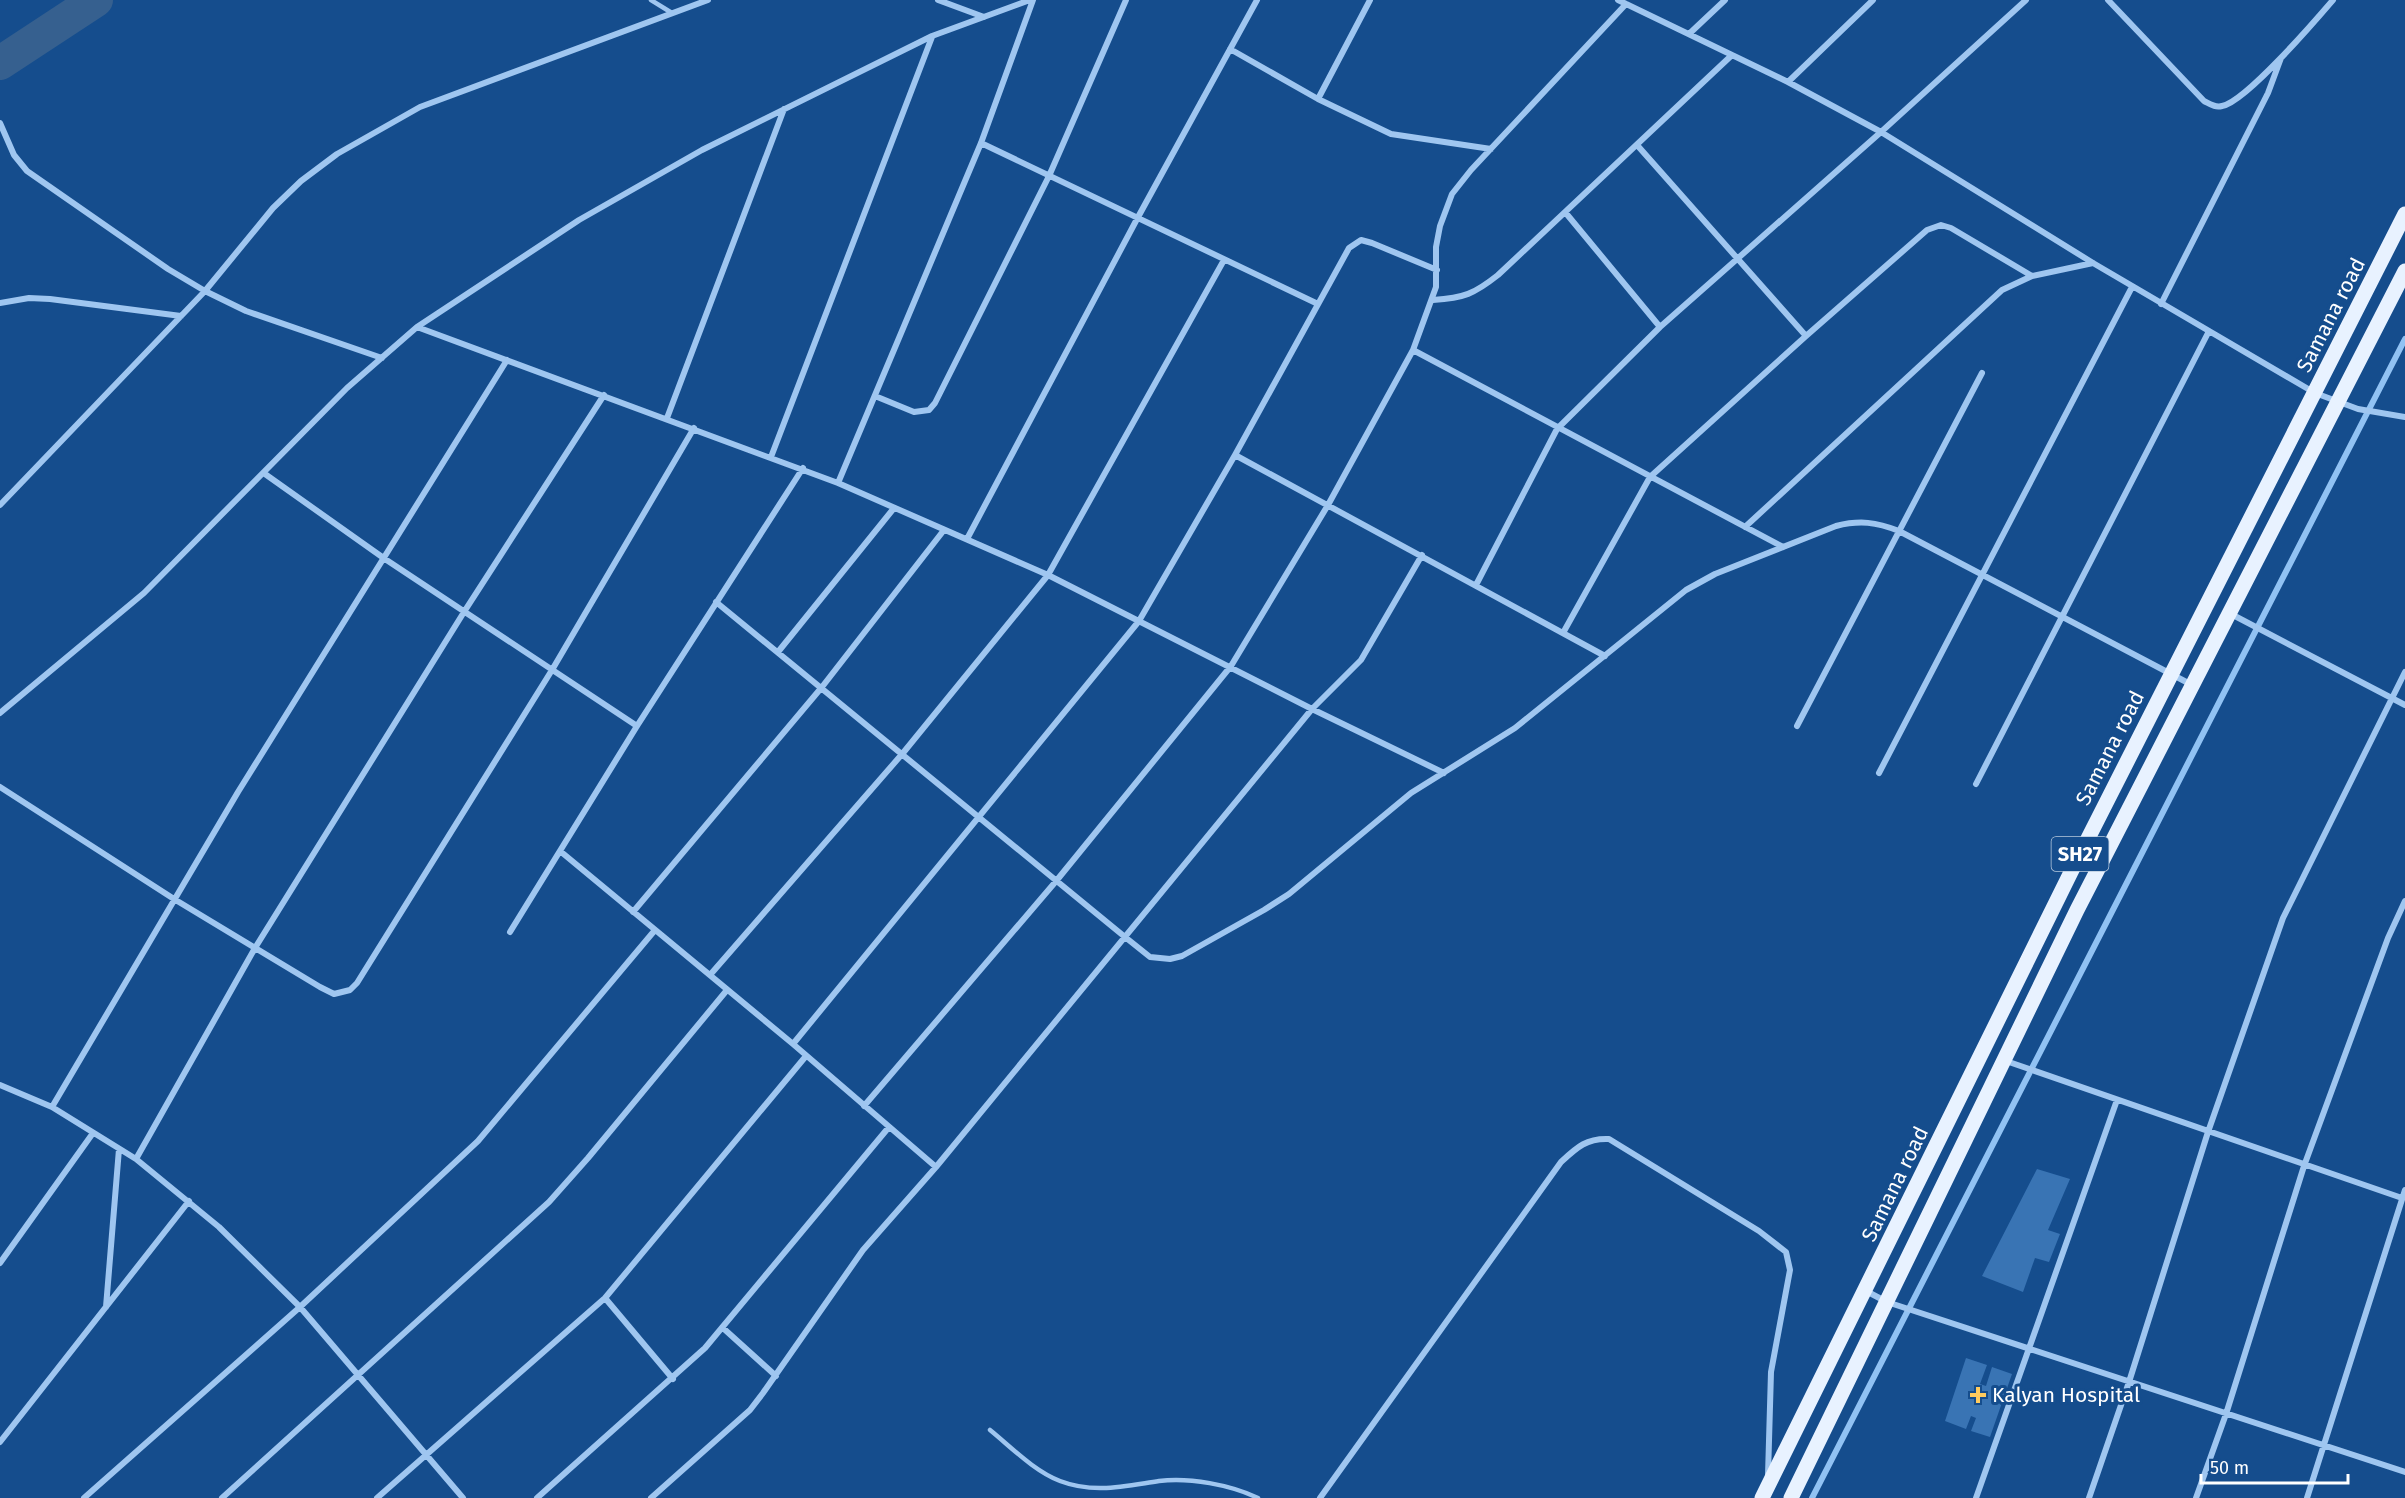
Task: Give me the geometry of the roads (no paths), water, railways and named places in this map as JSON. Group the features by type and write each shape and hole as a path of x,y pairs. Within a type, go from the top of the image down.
{"main road":[{"name":"Samana road","path":"1765,1493 2071,872 2405,214"},
{"name":"SH27","path":"1791,1498 2091,883 2405,271"},
{"path":"2071,872 2091,883"}],"street":[{"path":"0,504 205,291 273,208 301,181 370,134 420,107 708,0"},
{"path":"938,0 984,17"},
{"path":"0,713 144,593 266,474 347,388 417,327 579,220 702,150 932,36 1032,0"},
{"path":"838,483 981,143 1032,0"},
{"path":"875,396 914,412 929,410 935,403 1049,176 1126,0"},
{"path":"967,540 1137,219 1257,0"},
{"path":"1318,99 1370,0"},
{"path":"1618,0 1788,82 1881,132 2092,263 2315,393 2338,403 2374,413 2403,417 2405,409"},
{"path":"1689,34 1725,0"},
{"path":"1788,82 1873,0"},
{"path":"1476,585 1557,429 1660,327 1881,132 2026,0"},
{"path":"2108,0 2204,101 2214,106 2223,106 2234,101 2282,57 2333,0"},
{"path":"864,1106 1057,880 1231,666 1328,505 1413,350 1433,300 1437,270 1436,246 1445,209 1464,178 1626,4"},
{"path":"771,457 932,36"},
{"path":"1230,49 1318,99 1391,134 1491,148"},
{"path":"1433,300 1463,298 1478,291 1732,55"},
{"path":"2161,304 2268,93 2282,57"},
{"path":"667,418 784,109"},
{"path":"0,123 14,155 36,179 205,291 246,311 382,358"},
{"path":"981,143 1318,304"},
{"path":"1637,145 1806,336"},
{"path":"1565,212 1660,327"},
{"path":"1563,633 1650,477 1806,336 1933,226 1951,228 2032,276"},
{"path":"793,1044 1139,621 1235,455 1349,248 1361,240 1437,270"},
{"path":"710,975 903,753 1047,575 1224,260"},
{"path":"1745,527 2002,290 2032,276 2092,263"},
{"path":"1879,772 2132,286"},
{"path":"0,303 29,298 50,299 181,316"},
{"path":"417,327 803,468 838,483 1047,575 1444,773"},
{"path":"1976,784 2209,331"},
{"path":"1413,350 1557,429 1783,547"},
{"path":"52,1107 238,792 507,360"},
{"path":"1797,726 1983,373"},
{"path":"136,1159 255,948 464,612 604,395"},
{"path":"0,787 174,899 334,994 350,990 357,983 552,670 694,428"},
{"path":"1235,455 1605,656"},
{"path":"510,932 637,726 803,468"},
{"path":"266,474 385,559 637,726"},
{"path":"778,652 894,508"},
{"path":"717,602 981,816 1125,937 1150,957 1161,960 1182,956 1232,930 1289,894 1411,793 1515,728 1686,590 1715,574 1836,525 1856,521 1882,524 1899,531 2193,685"},
{"path":"633,912 822,687 944,530"},
{"path":"651,1498 750,1410 863,1250 936,1167 1312,709 1361,660 1422,555"},
{"path":"2230,614 2405,705"},
{"path":"2089,1498 2129,1382 2208,1132 2283,918 2405,672"},
{"path":"560,851 793,1044 936,1167"},
{"path":"2196,1498 2226,1414 2304,1166 2388,938 2405,901"},
{"path":"84,1498 300,1307 478,1141 655,930"},
{"path":"222,1498 549,1202 727,990"},
{"path":"377,1498 606,1298 806,1056"},
{"path":"2005,1060 2304,1166 2402,1198"},
{"path":"0,1085 52,1107 136,1159 189,1201 300,1307 463,1498"},
{"path":"1976,1498 2117,1100"},
{"path":"537,1498 673,1379 723,1328 889,1127"},
{"path":"0,1263 93,1133"},
{"path":"1320,1498 1561,1162 1580,1145 1592,1139 1609,1139 1759,1231 1786,1252 1790,1270 1772,1372 1765,1493"},
{"path":"106,1307 119,1149"},
{"path":"2307,1498 2405,1190"},
{"path":"0,1442 189,1201"},
{"path":"1866,1291 1887,1302 1925,1315 2405,1472"},
{"path":"606,1298 673,1379"},
{"path":"723,1328 776,1376"}],"lane":[{"path":"651,0 672,13"},
{"path":"990,1430 1045,1473 1076,1485 1122,1489 1161,1481 1184,1480 1220,1486 1258,1498"}],"waterway":[{"path":"0,63 96,0"},
{"path":"1812,1498 2405,339"}],"place":[{"name":"Kalyan Hospital","path":"1978,1395"}]}
